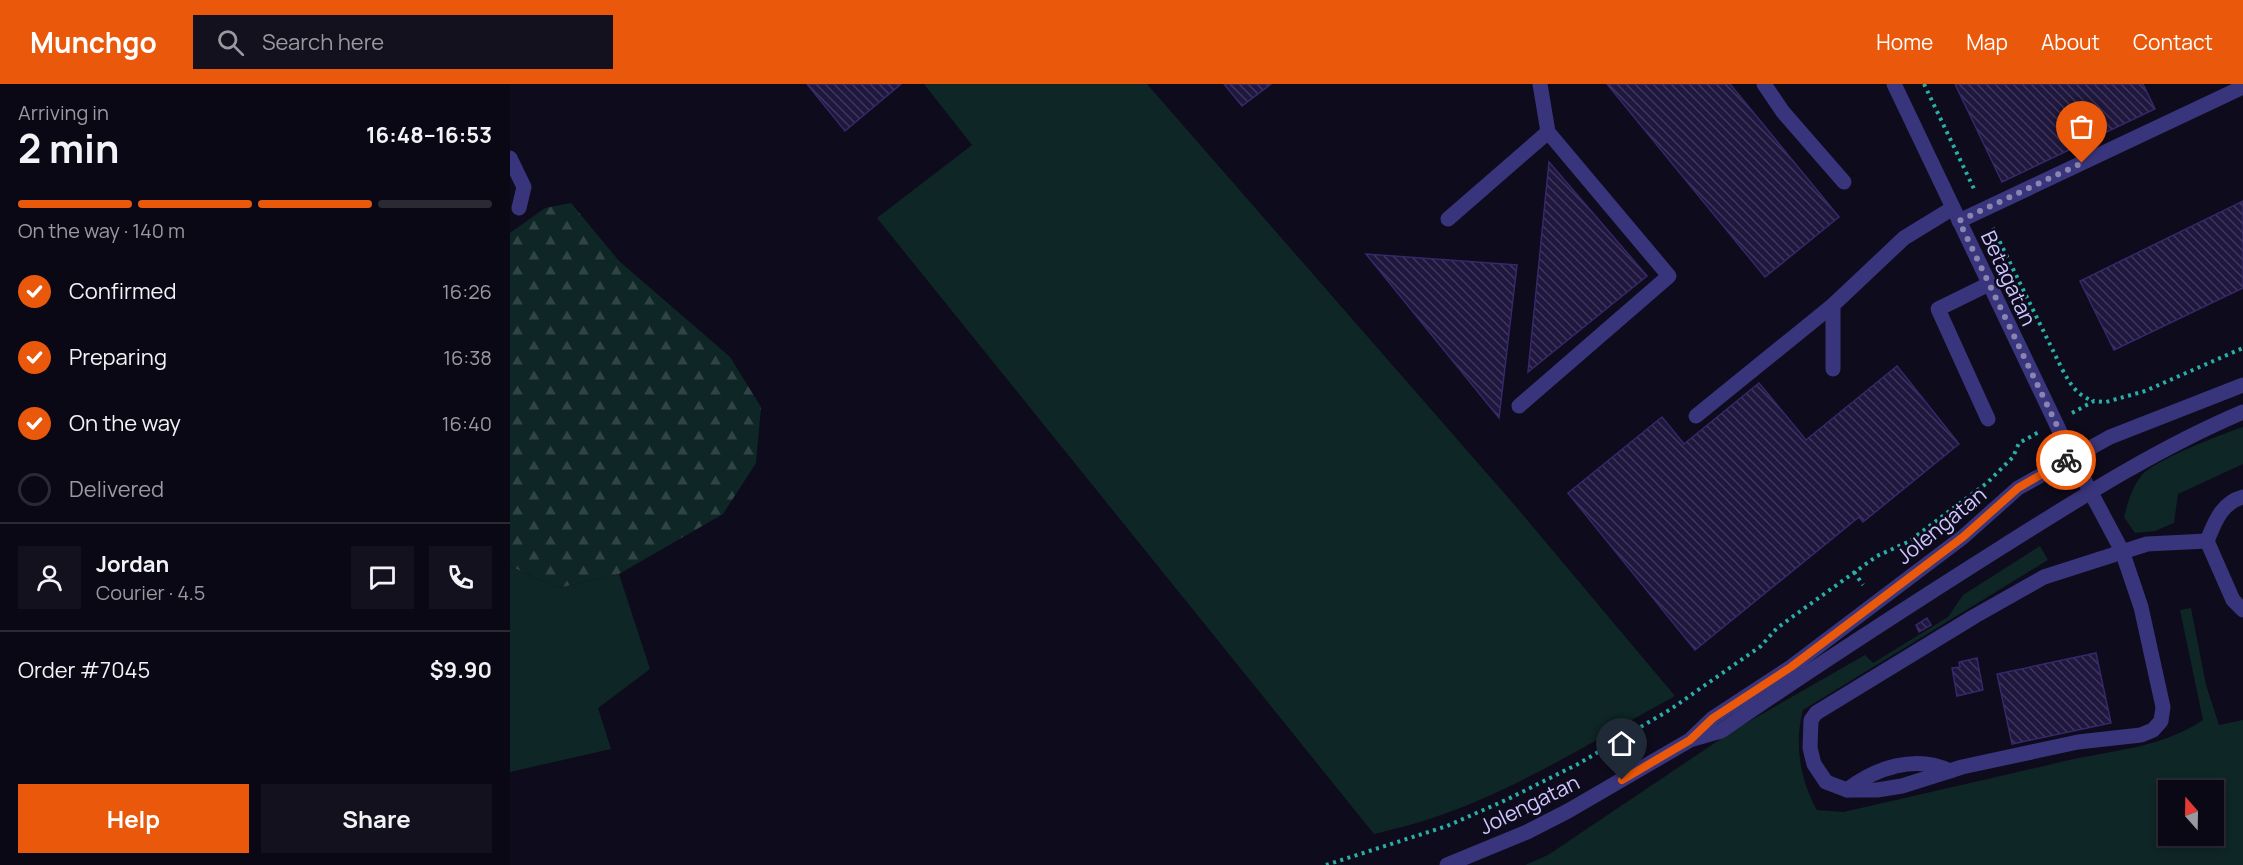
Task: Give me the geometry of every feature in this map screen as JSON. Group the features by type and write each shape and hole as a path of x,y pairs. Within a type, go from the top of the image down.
{"street":[{"path":"1519,406 1669,276 1548,132 1540,84"},
{"path":"1764,84 1783,112 1844,182"},
{"name":"Betagatan","path":"1894,84 2055,423 2122,550 2133,578 2163,707 2161,721 2153,730 2141,735 2078,742 1950,771 1902,786 1847,790 1826,782 1814,764 1810,735 1811,720 1816,713 2044,577 2122,550"},
{"path":"1695,416 1833,304 1904,238 1956,214 1984,209 2243,87"},
{"path":"1448,219 1548,132"},
{"path":"510,158 524,187 519,208"},
{"path":"1988,419 1938,309 1989,284"},
{"path":"1833,304 1833,369"},
{"name":"Jolengatan","path":"1447,865 1527,832 1568,811 1690,740 1713,718 1791,667 1963,537 2018,488 2110,436 2243,385"},
{"name":"Jolengatan","path":"1690,740 1721,731 1912,603 2090,491 2203,429 2243,412"},
{"path":"2243,497 2236,499 2218,513 2207,541 2233,600 2243,610"},
{"path":"2122,550 2147,544 2207,541"}],"path":[{"path":"1924,84 2062,369 2075,391 2094,401 2106,402 2145,391 2243,348"},
{"path":"1326,865 1447,826 1578,764 1671,709 1761,646 1777,628 1854,572 1877,556 1908,542 1970,496 2003,470 2013,457 2019,443 2094,401"},
{"path":"1854,572 1863,585"}],"green space":[{"path":"924,84 1147,84 1518,509 1675,696 1556,763 1495,793 1425,820 1374,834 877,218 972,145"},
{"path":"571,203 619,261 730,357 761,407 756,463 723,514 619,574 558,588 510,566 510,233 545,208"},
{"path":"2243,427 2243,464 2178,494 2174,523 2155,531 2135,533 2124,517 2133,490 2142,475 2174,455"},
{"path":"2040,546 2048,560 1803,710 1799,735 1800,761 1806,786 1817,810 1843,812 2139,746 2188,729 2203,720 2180,610 2191,608 2206,685 2219,725 2243,720 2243,865 1525,865 1548,855 1734,730 1865,655 1873,663 1948,617 1963,595"},
{"path":"510,566 558,588 619,574 650,669 598,708 611,749 510,772"}],"building":[{"path":"807,84 901,84 845,131"},
{"path":"1224,84 1271,84 1242,106"},
{"path":"1607,84 1730,84 1839,217 1765,277"},
{"path":"1955,84 2143,84 2155,109 2002,182"},
{"path":"1549,162 1647,276 1528,372"},
{"path":"2243,201 2243,288 2114,350 2080,281"},
{"path":"1366,254 1517,265 1499,418"},
{"path":"1897,366 1959,444 1863,522 1859,517 1695,650 1568,493 1662,417 1684,444 1759,383 1806,440"},
{"path":"1927,618 1931,625 1919,632 1916,625"},
{"path":"2096,653 2111,723 2012,744 1997,674"},
{"path":"1977,658 1983,690 1957,696 1952,668 1960,667 1959,662"}],"way so far":[{"path":"2066,460 2072,457 1959,221 2082,163"}],"route":[{"path":"1622,780 1690,740 1713,718 1791,667 1963,537 2018,488 2066,460"}]}
